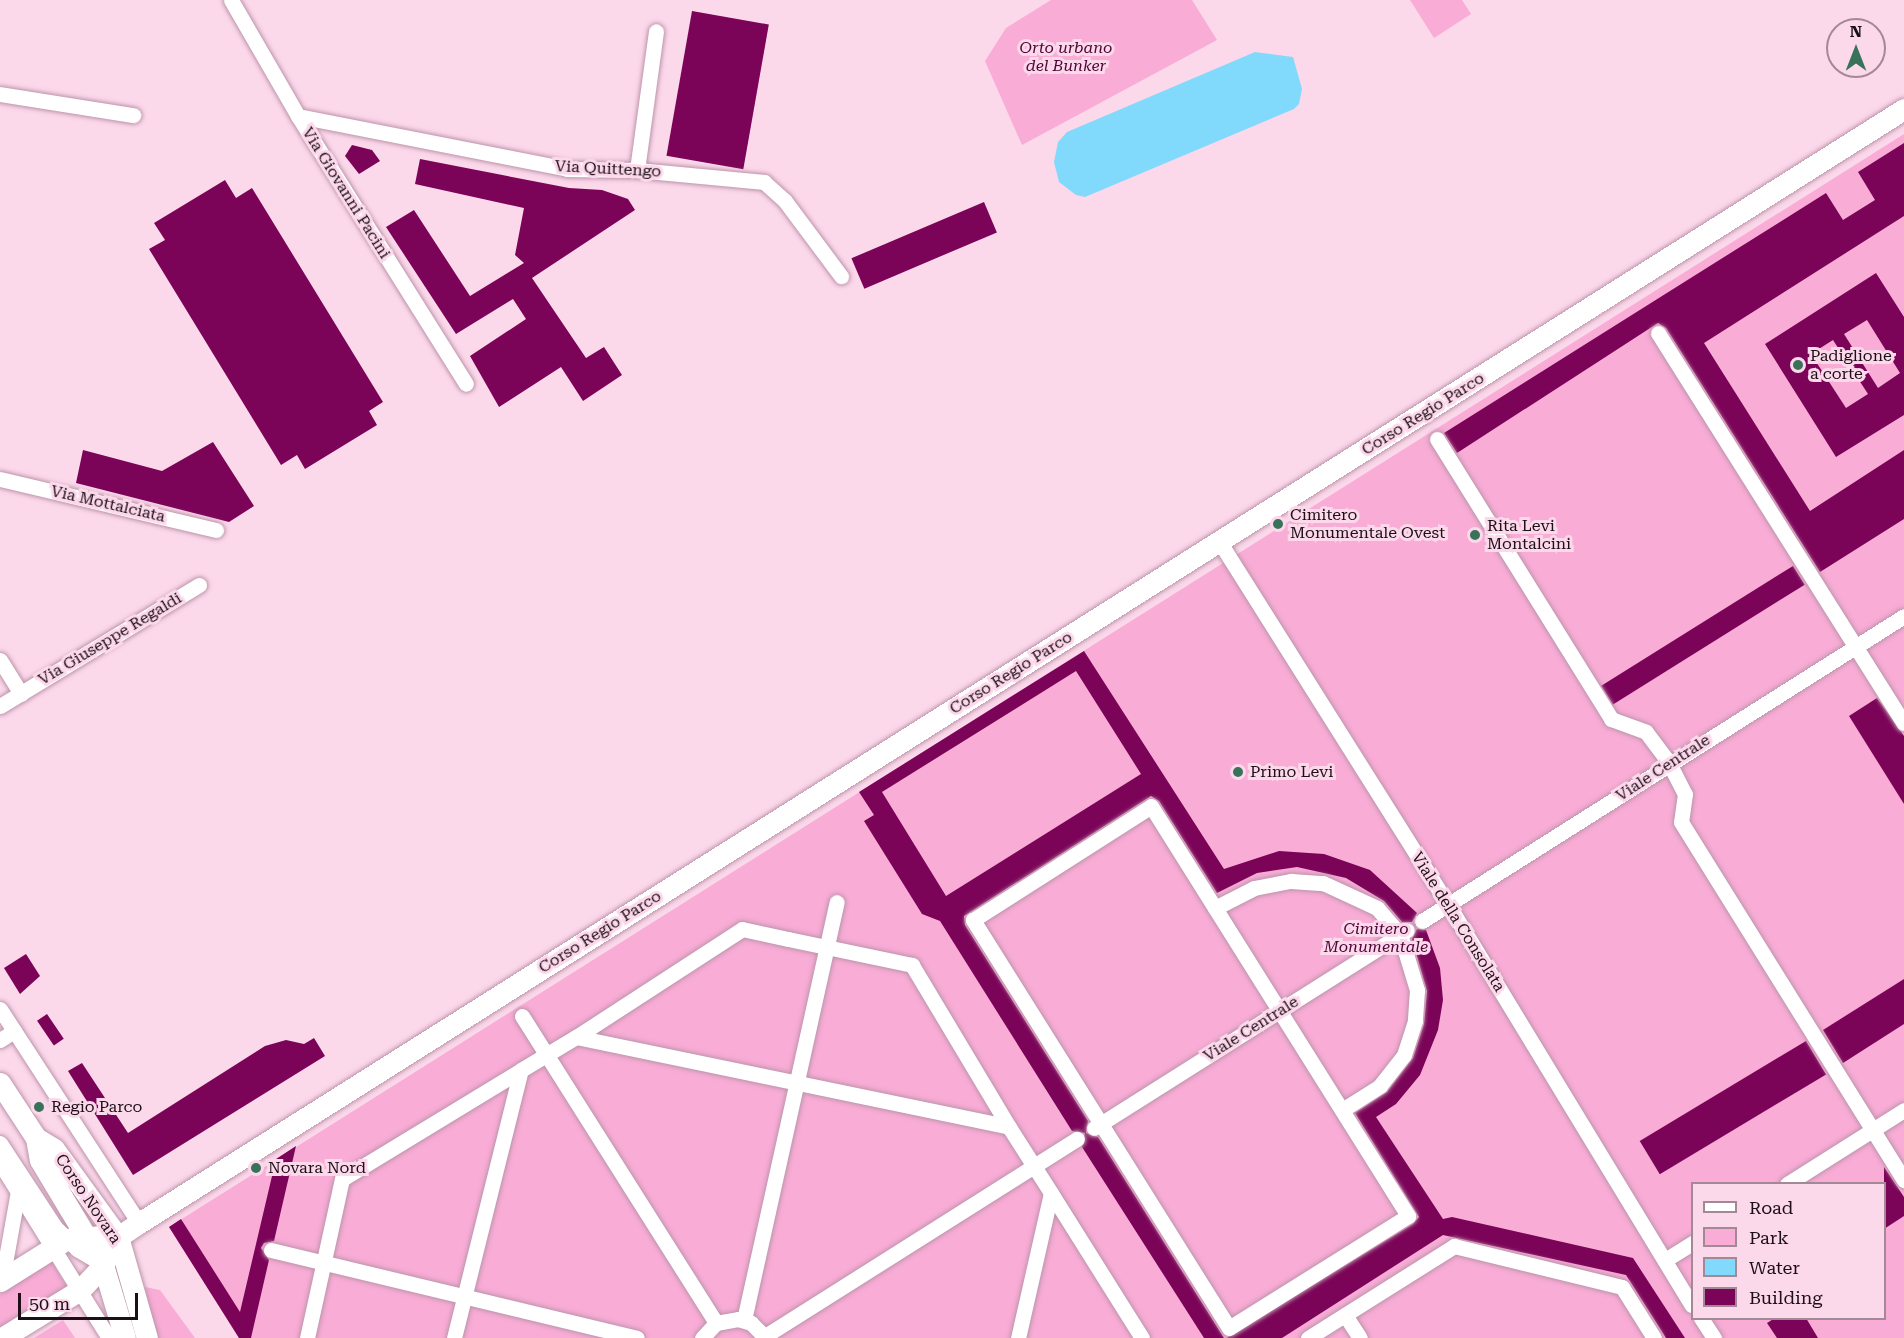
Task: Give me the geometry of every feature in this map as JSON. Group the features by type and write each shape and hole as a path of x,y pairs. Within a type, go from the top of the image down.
{"street":[{"name":"Via Giovanni Pacini","path":"231,0 298,116 466,384"},
{"path":"637,170 656,31"},
{"path":"0,94 133,115"},
{"name":"Corso Regio Parco","path":"2,1338 80,1290 103,1265 118,1237 139,1223 1904,109"},
{"name":"Via Quittengo","path":"298,116 567,169 637,170 764,183 785,201 840,276"},
{"path":"1658,333 1904,723"},
{"path":"1437,439 1611,719 1646,732 1670,763 1685,794 1681,822 1904,1180"},
{"name":"Via Mottalciata","path":"0,479 216,530"},
{"name":"Viale della Consolata","path":"1219,541 1449,906 1691,1303"},
{"name":"Via Giuseppe Regaldi","path":"0,706 199,585"},
{"name":"Viale Centrale","path":"1422,921 1904,616"},
{"name":"Via Giuseppe Regaldi","path":"0,660 21,694"},
{"path":"1151,806 1281,1010 1408,1216 1229,1328 1098,1126 973,920 1151,806"},
{"path":"1215,908 1254,888 1291,881 1323,883 1377,909 1403,932 1417,990 1415,1021 1408,1044 1380,1086 1342,1110"},
{"path":"744,1320 837,902"},
{"path":"307,1338 342,1179 576,1037 742,929 912,964 1009,1127 1142,1338"},
{"name":"Viale Centrale","path":"1098,1126 1403,932"},
{"name":"Corso Novara","path":"0,1009 139,1223"},
{"path":"522,1017 716,1323"},
{"path":"0,1041 14,1031"},
{"path":"576,1037 796,1085 1009,1127"},
{"path":"454,1338 521,1070"},
{"name":"Corso Novara","path":"0,1083 36,1138 40,1160 69,1241 80,1290 109,1338"},
{"path":"1790,1182 1904,1110"},
{"name":"Corso Novara","path":"36,1138 54,1149 118,1237 147,1338"},
{"path":"702,1338 716,1323 744,1320 766,1337 1034,1164 1077,1139"},
{"path":"0,1143 55,1227 69,1241"},
{"name":"Corso Novara","path":"0,1163 18,1191 69,1241 103,1265 125,1338"},
{"path":"1,1280 18,1191"},
{"path":"1018,1338 1051,1193"},
{"path":"1,1280 69,1241 118,1237"},
{"path":"1665,1260 1691,1244"},
{"path":"1308,1338 1454,1246 1622,1287 1654,1338"},
{"path":"272,1250 637,1338"},
{"path":"1345,1315 1360,1338"},
{"path":"1702,1320 1714,1338"}],"green space":[{"name":"Orto urbano del Bunker","path":"1051,0 1192,0 1217,40 1022,145 985,61 1006,28"},
{"path":"1410,0 1462,0 1471,14 1434,38"},
{"name":"Cimitero Monumentale","path":"1904,134 1904,1338 239,1338 169,1227"},
{"path":"52,1262 67,1287 0,1327 0,1294"},
{"path":"145,1287 160,1290 195,1338 156,1338"},
{"path":"63,1320 75,1338 34,1338"}],"water":[{"path":"1255,52 1293,57 1302,89 1299,104 1294,109 1085,197 1076,195 1059,182 1054,162 1058,142 1067,132"}],"building":[{"path":"692,11 769,25 743,169 666,156"},
{"path":"1904,143 1904,216 1704,343 1810,511 1904,450 1904,519 1820,572 1666,328 1658,323 1457,453 1444,433 1826,193 1843,220 1875,200 1858,172"},
{"path":"352,145 372,150 380,161 359,174 345,156"},
{"path":"420,159 569,188 602,190 628,199 635,210 532,278 586,358 604,347 622,375 583,401 561,367 499,407 470,356 526,319 513,299 456,334 386,227 414,210 470,296 524,263 515,255 524,208 415,184"},
{"path":"225,180 236,198 252,188 383,402 369,411 377,425 305,469 297,455 281,465 149,249 165,240 154,223"},
{"path":"984,202 997,232 864,289 851,258"},
{"name":"Padiglione a corte","path":"1876,273 1904,317 1904,415 1836,457 1765,344","holes":["1867,320 1900,373 1878,388 1844,334","1833,340 1868,394 1846,408 1811,354"]},
{"path":"213,442 254,506 229,522 76,483 83,450 162,471"},
{"path":"1793,566 1805,585 1613,704 1601,686"},
{"path":"1084,651 1224,869 1279,851 1324,854 1370,870 1417,913 1412,922 1402,922 1384,901 1346,878 1297,867 1257,873 1217,893 1159,801 1151,796 964,916 965,925 1088,1121 1086,1133 1098,1137 1224,1338 1204,1338 1082,1147 1085,1133 1072,1131 940,921 922,914 864,821 874,815 859,792","holes":["1076,671 1141,774 946,896 882,792"]},
{"path":"1877,698 1904,736 1904,804 1849,716"},
{"path":"1417,929 1426,930 1440,968 1443,1000 1438,1030 1420,1075 1396,1104 1376,1117 1443,1219 1452,1217 1633,1258 1685,1338 1666,1338 1626,1275 1443,1235 1282,1338 1227,1338 1413,1224 1419,1217 1355,1113 1387,1092 1413,1058 1424,1024 1427,991 1412,939"},
{"path":"26,954 40,976 20,994 4,968"},
{"path":"1904,979 1904,1024 1843,1063 1823,1030"},
{"path":"47,1014 64,1039 54,1046 37,1021"},
{"path":"314,1038 325,1056 133,1175 68,1071 82,1063 128,1133 265,1046 286,1040 304,1044"},
{"path":"1806,1041 1826,1074 1660,1174 1640,1141"},
{"path":"296,1146 274,1241 264,1243 261,1248 269,1260 251,1338 239,1338 169,1227 181,1219 240,1312 276,1159"},
{"path":"1884,1167 1904,1197 1904,1216 1886,1228 1886,1182 1884,1182"},
{"path":"1772,1320 1807,1320 1818,1338 1777,1338 1767,1323"}],"place":[{"name":"Padiglione a corte","path":"1798,365"},
{"name":"Cimitero Monumentale Ovest","path":"1278,524"},
{"name":"Rita Levi Montalcini","path":"1475,535"},
{"name":"Primo Levi","path":"1238,772"},
{"name":"Regio Parco","path":"39,1107"},
{"name":"Novara Nord","path":"256,1168"}]}
